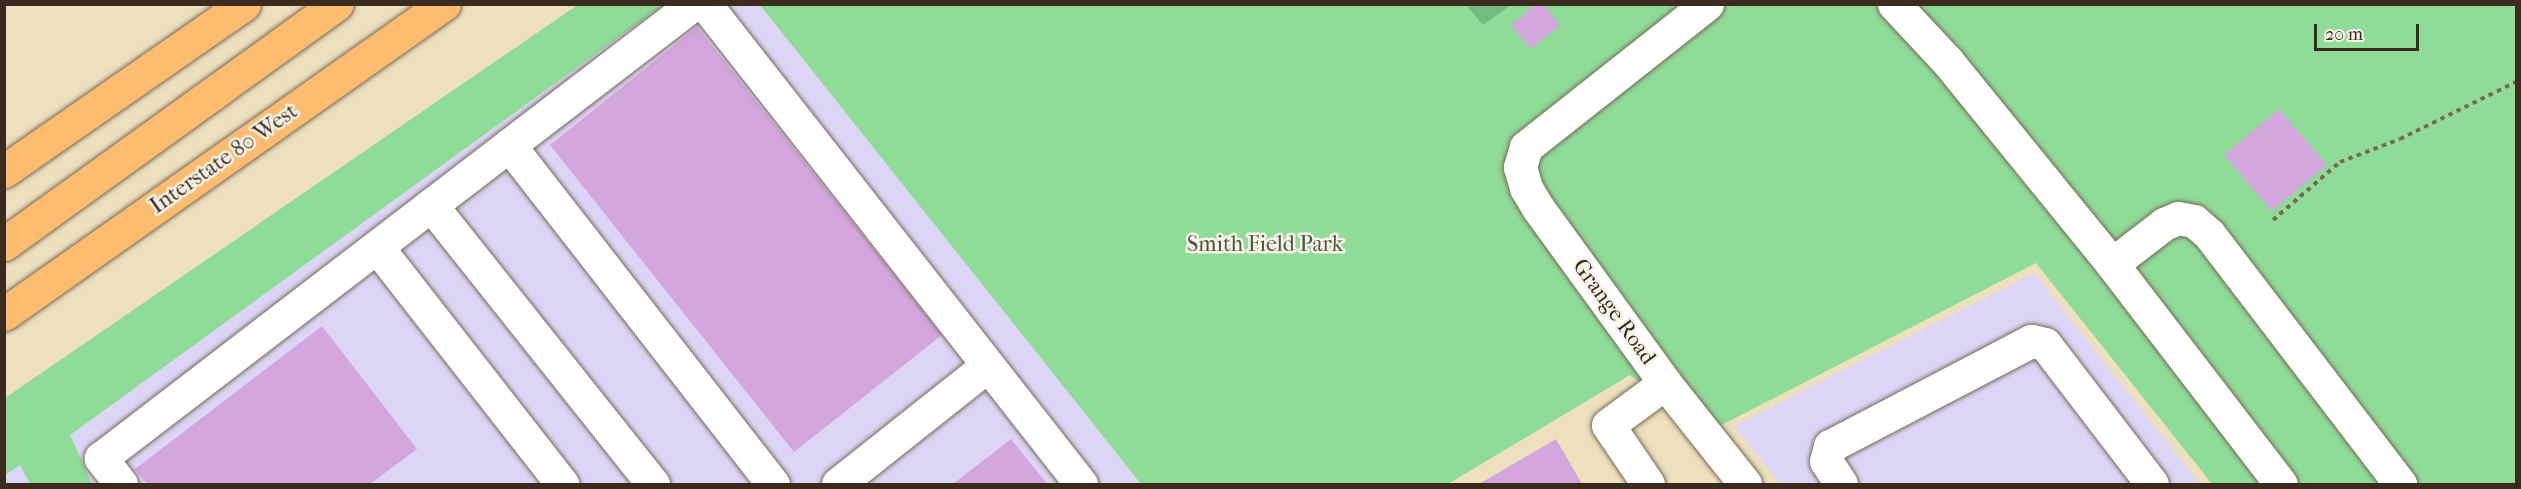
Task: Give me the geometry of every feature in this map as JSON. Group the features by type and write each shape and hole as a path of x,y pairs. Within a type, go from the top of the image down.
{"highway":[{"path":"4,171 244,4"},
{"path":"4,244 337,4"},
{"name":"Interstate 80 West","path":"4,314 444,4"}],"street":[{"path":"121,484 101,458 693,4"},
{"path":"705,4 987,366 1082,484"},
{"name":"Grange Road","path":"1707,4 1544,132 1527,147 1520,167 1526,188 1665,383 1745,484"},
{"path":"1894,4 1948,62 2112,264 2281,484"},
{"path":"509,145 773,484"},
{"path":"431,205 653,484"},
{"path":"2112,264 2164,224 2178,218 2194,221 2209,234 2400,484"},
{"path":"377,247 562,484"},
{"path":"1841,484 1826,461 1830,446 2031,341 2045,344 2152,484"},
{"path":"838,484 987,366"},
{"path":"1648,484 1608,425 1665,383"}],"path":[{"path":"2273,220 2340,162 2400,139 2517,82"}],"shaded area":[{"path":"760,4 1141,484 92,484 69,435 663,5"},
{"path":"2034,273 2200,484 1780,484 1734,426"},
{"path":"20,465 30,484 5,484 4,475"}],"green space":[{"path":"579,4 663,5 70,435 92,484 30,484 20,465 5,475 5,398"},
{"name":"Smith Field Park","path":"760,5 2516,5 2516,484 2212,484 2036,263 1706,433 1630,375 1448,484 1141,484"},
{"path":"1466,5 1511,5 1483,25"}],"building":[{"path":"1536,4 1543,4 1560,25 1531,49 1511,25"},
{"path":"697,27 942,335 794,452 550,145"},
{"path":"2279,109 2327,165 2272,211 2224,155"},
{"path":"322,326 417,449 370,484 147,484 135,469"},
{"path":"1011,439 1047,484 953,484"},
{"path":"1556,439 1582,484 1479,484"}]}
